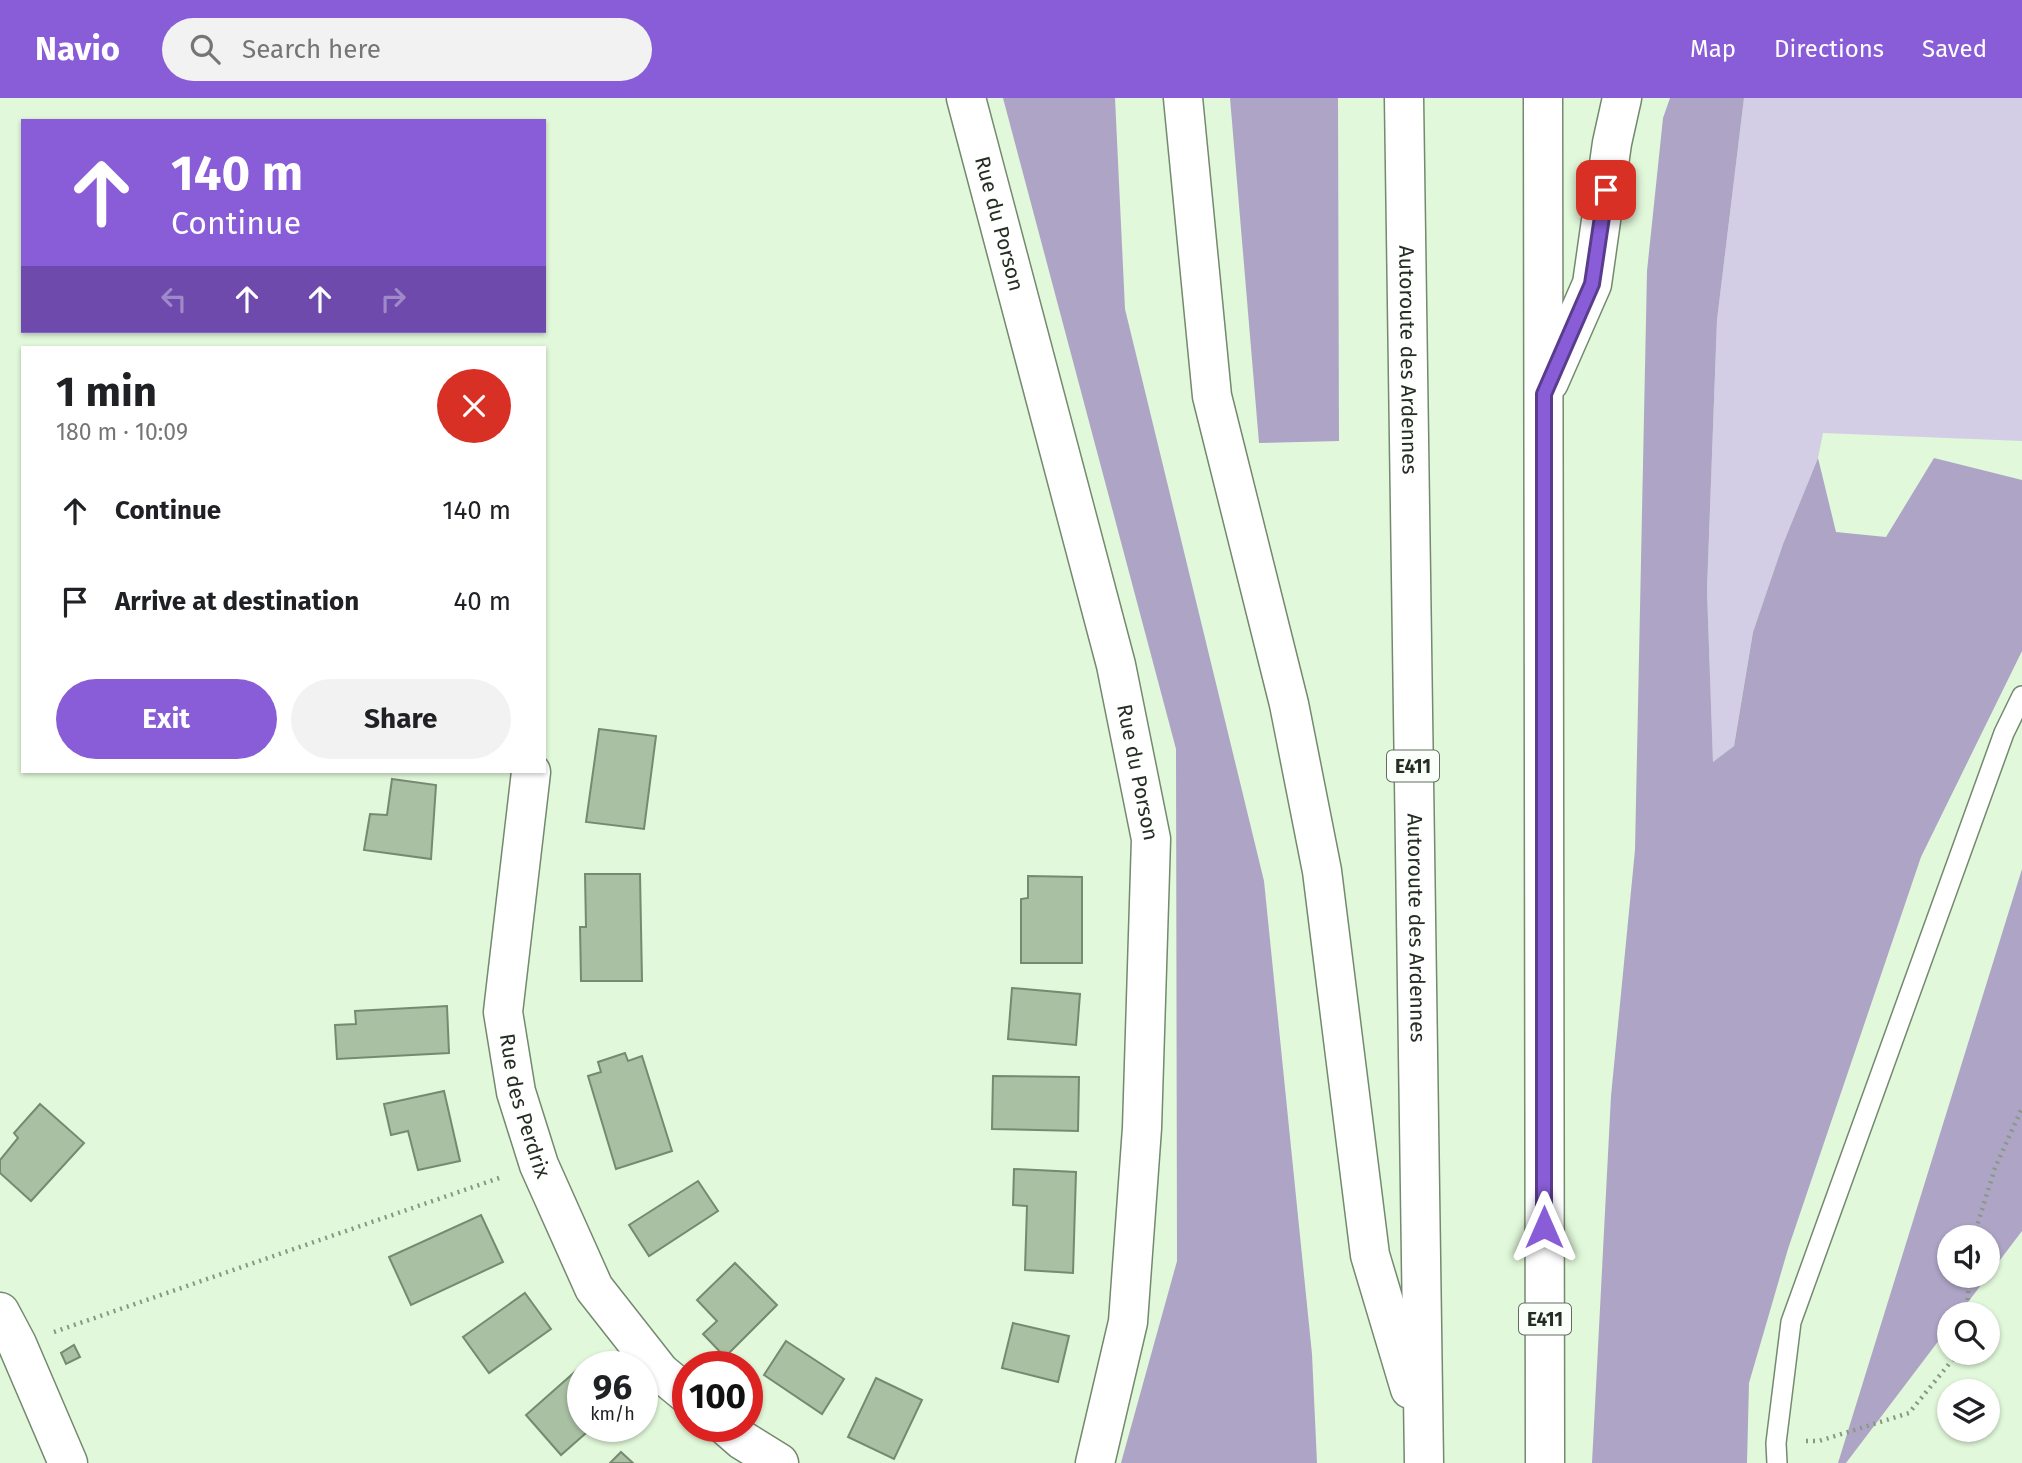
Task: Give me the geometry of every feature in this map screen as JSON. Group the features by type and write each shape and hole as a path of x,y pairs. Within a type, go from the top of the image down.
{"main road":[{"name":"Rue du Porson","path":"966,98 1116,665 1151,839 1142,1128 1128,1322 1095,1463"},
{"path":"1183,98 1212,396 1289,704 1322,871 1370,1255 1424,1448"},
{"name":"Autoroute des Ardennes","path":"1404,98 1424,1448"},
{"name":"E411","path":"1543,98 1545,1463"},
{"path":"1544,394 1592,284 1612,143 1622,98"},
{"name":"Rue des Perdrix","path":"531,773 503,1012 516,1092 539,1165 594,1288 660,1372 672,1382"},
{"path":"8,1328 68,1463"},
{"path":"745,1442 779,1463"}],"lane":[{"path":"1777,1463 1776,1443 1791,1322 2004,733 2022,696"}],"path":[{"path":"1977,1225 1995,1168 2022,1108"},
{"path":"8,1328 539,1165"},
{"path":"1776,1443 1819,1441 1909,1413 1948,1365"}],"shaded area":[{"path":"1003,98 1115,98 1125,309 1264,881 1312,1354 1317,1463 1121,1463 1177,1261 1176,749"},
{"path":"1230,98 1338,98 1339,441 1259,443"},
{"path":"1670,98 1744,98 1717,320 1707,590 1713,762 1734,746 1753,632 1783,544 1818,458 1836,532 1886,537 1934,458 2022,480 2022,651 1921,857 1788,1249 1749,1383 1747,1463 1592,1463 1611,1096 1635,850 1647,271 1663,118"},
{"path":"1744,98 2022,98 2022,441 1823,433 1818,458 1783,544 1753,632 1734,746 1713,763 1707,590 1717,320"},
{"path":"2022,869 2022,1231 2000,1260 2000,1225 1937,1225 1937,1288 1979,1288 1968,1302 1937,1302 1937,1343 1846,1463 1838,1463"}],"building":[{"path":"599,729 656,736 644,829 586,822"},
{"path":"392,779 436,785 431,859 364,850 370,814 387,815"},
{"path":"585,874 640,874 642,981 581,981 580,927 586,927"},
{"path":"1028,876 1082,877 1082,963 1021,963 1021,899 1028,898"},
{"path":"1012,988 1080,994 1076,1045 1008,1039"},
{"path":"447,1006 449,1053 337,1059 335,1025 356,1024 355,1011"},
{"path":"625,1053 628,1061 642,1056 672,1151 616,1169 588,1076 601,1072 598,1062"},
{"path":"993,1076 1079,1077 1078,1131 992,1129"},
{"path":"444,1091 460,1161 418,1170 408,1131 391,1135 384,1104"},
{"path":"40,1104 84,1143 31,1201 0,1173 0,1160 18,1138 14,1133"},
{"path":"1014,1169 1076,1172 1073,1273 1025,1270 1027,1206 1013,1205"},
{"path":"698,1181 718,1211 649,1256 629,1225"},
{"path":"481,1215 503,1262 411,1305 389,1257"},
{"path":"735,1263 777,1305 731,1351 719,1351 703,1334 717,1321 697,1300"},
{"path":"525,1293 551,1329 489,1373 463,1337"},
{"path":"1013,1323 1069,1336 1058,1382 1002,1368"},
{"path":"786,1341 844,1379 822,1414 764,1375"},
{"path":"74,1345 80,1357 66,1364 61,1353"},
{"path":"876,1378 922,1400 894,1459 848,1437"},
{"path":"567,1379 567,1442 576,1442 561,1455 526,1415"},
{"path":"621,1452 633,1463 610,1463"}],"route":[{"path":"1544,1227 1544,394 1592,284 1606,190"}]}
